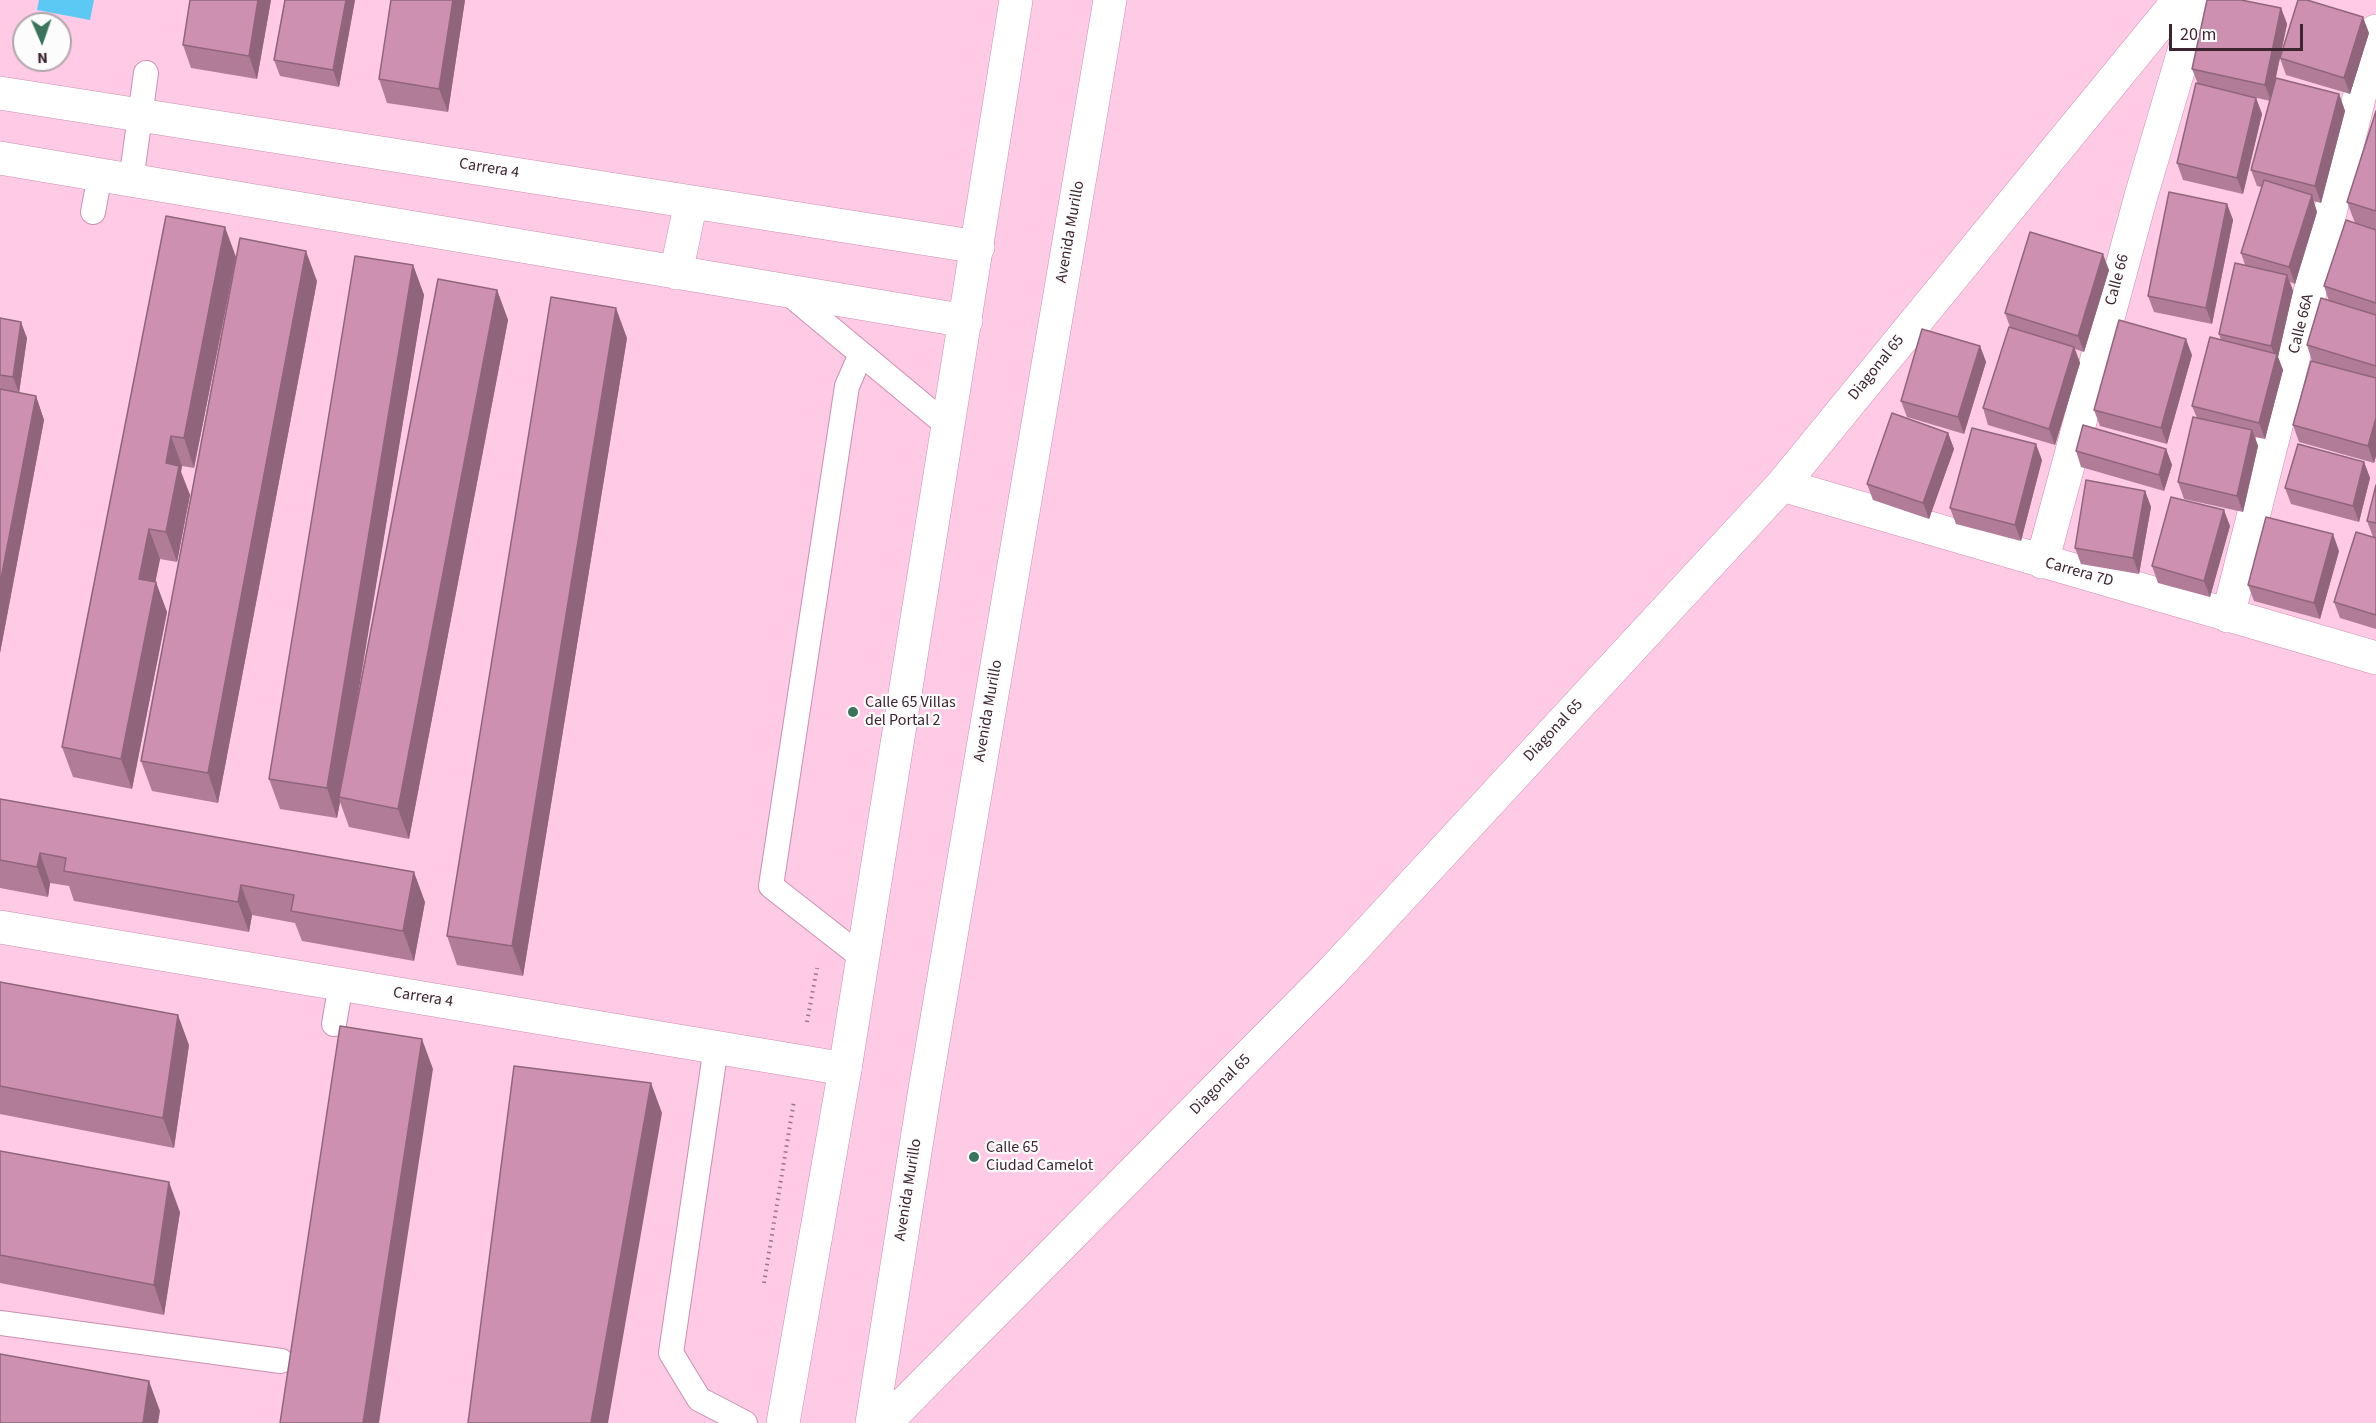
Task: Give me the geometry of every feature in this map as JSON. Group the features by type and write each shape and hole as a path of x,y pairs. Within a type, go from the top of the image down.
{"street":[{"path":"783,1423 845,1069 1016,0"},
{"name":"Avenida Murillo","path":"872,1423 928,1065 1110,0"},
{"name":"Diagonal 65","path":"885,1423 1331,973 1782,485 2179,0"},
{"name":"Calle 66","path":"2042,562 2141,196 2199,0"},
{"name":"Calle 66A","path":"2228,616 2376,31"},
{"name":"Carrera 4","path":"0,93 140,113 978,247"},
{"path":"0,158 966,321"},
{"path":"676,273 691,201"},
{"name":"Carrera 7D","path":"1782,485 2376,658"},
{"name":"Carrera 4","path":"0,927 845,1069"}],"lane":[{"path":"131,181 146,73"},
{"path":"93,212 100,175"},
{"path":"787,292 948,426"},
{"path":"861,354 847,387 771,886 863,958"},
{"path":"334,1024 341,984"},
{"path":"716,1047 671,1353 699,1399 746,1423"},
{"path":"0,1323 281,1360"}],"water":[{"path":"39,0 94,0 90,20 72,17 72,12 37,10"}],"building":[{"path":"190,0 258,0 249,56 183,45"},
{"path":"285,0 346,0 333,70 274,60"},
{"path":"391,0 453,0 439,89 379,79"},
{"path":"2207,0 2241,0 2281,8 2265,85 2192,69"},
{"path":"2298,0 2307,0 2363,17 2344,78 2280,58"},
{"path":"2276,78 2339,94 2315,186 2251,170"},
{"path":"2196,83 2256,98 2237,178 2177,163"},
{"path":"2376,111 2376,211 2347,202"},
{"path":"2264,180 2312,195 2289,267 2241,253"},
{"path":"2169,192 2227,204 2206,308 2148,296"},
{"path":"166,216 225,227 184,438 171,436 166,463 179,466 166,532 149,529 139,579 156,582 121,759 62,747"},
{"path":"2346,220 2376,230 2376,303 2324,286"},
{"path":"2030,232 2103,254 2078,336 2005,313"},
{"path":"240,238 306,251 208,773 141,761"},
{"path":"355,256 413,265 327,788 269,779"},
{"path":"2235,263 2287,275 2271,346 2219,334"},
{"path":"438,279 497,290 398,809 339,797"},
{"path":"551,297 616,308 512,946 447,936"},
{"path":"2321,298 2376,315 2376,366 2307,345"},
{"path":"0,318 21,322 13,377 0,375"},
{"path":"2119,320 2186,339 2161,428 2094,410"},
{"path":"2009,327 2074,347 2049,429 1983,408"},
{"path":"1922,329 1980,346 1958,417 1901,401"},
{"path":"2210,337 2277,354 2259,423 2192,406"},
{"path":"2311,361 2376,378 2376,418 2368,446 2293,425"},
{"path":"0,389 36,396 0,584"},
{"path":"1892,413 1948,433 1923,503 1867,484"},
{"path":"2193,417 2252,430 2237,496 2178,482"},
{"path":"2083,425 2166,449 2159,475 2076,451"},
{"path":"1972,428 2036,444 2015,525 1950,508"},
{"path":"2298,444 2364,462 2353,506 2285,488"},
{"path":"2086,480 2145,491 2133,558 2075,548"},
{"path":"2376,485 2376,523 2367,521"},
{"path":"2171,497 2224,510 2204,581 2152,566"},
{"path":"2266,517 2333,534 2314,603 2248,585"},
{"path":"2356,532 2376,538 2376,615 2334,602"},
{"path":"0,799 414,872 403,931 291,911 294,895 241,885 238,902 64,871 66,858 40,853 37,867 0,860"},
{"path":"0,982 178,1015 163,1118 0,1086"},
{"path":"340,1026 422,1039 363,1423 280,1423"},
{"path":"514,1066 651,1083 591,1423 468,1423"},
{"path":"0,1151 169,1182 154,1285 0,1255"},
{"path":"0,1354 149,1381 143,1423 0,1423"}],"place":[{"name":"Calle 65 Villas del Portal 2","path":"853,712"},
{"name":"Calle 65 Ciudad Camelot","path":"974,1157"}]}
